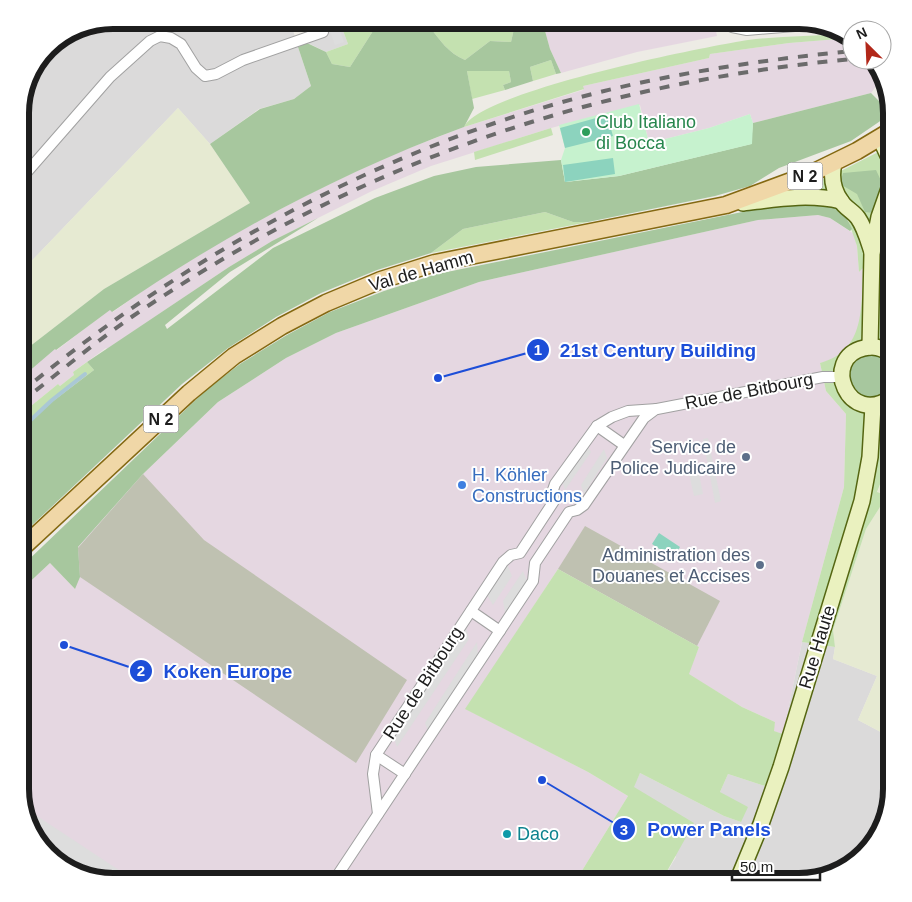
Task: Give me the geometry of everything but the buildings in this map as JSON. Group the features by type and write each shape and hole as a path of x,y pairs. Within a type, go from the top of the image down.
{"main road":[{"name":"Val de Hamm","path":"29,542 189,393 234,356 282,326 326,303 381,280 435,263 726,205 799,179 834,163 883,136"},
{"path":"834,163 831,176 841,201 858,217 872,253"},
{"path":"726,205 801,196 823,197 841,201"},
{"path":"870,347 872,253 883,206"},
{"path":"883,350 870,347 859,349 843,365 841,377 844,388 851,398 861,404 873,406 883,403"},
{"name":"Rue Haute","path":"740,873 781,767 862,500 870,457 873,406"}],"street":[{"path":"743,29 760,29"},
{"path":"29,170 110,77 150,41 160,36 171,38 180,44 196,68 206,76 216,74 243,60 323,32"},
{"name":"Rue de Bitbourg","path":"378,814 373,774 376,755 503,562 511,556 520,553 554,502 552,493 555,484 597,426 612,417 628,411 657,409 823,377 841,377"},
{"name":"Rue de Bitbourg","path":"339,873 533,581 535,563 569,512 577,510 584,505 644,418 657,409"},
{"path":"597,426 624,445"},
{"path":"554,502 569,512"},
{"path":"536,528 552,538"},
{"path":"520,553 535,563"},
{"name":"Rue de Bitbourg","path":"471,611 500,631"},
{"name":"Rue de Bitbourg","path":"376,755 405,774"}],"shaded area":[{"path":"102,29 293,29 295,37 304,34 306,29 342,29 348,44 326,52 308,43 298,47 311,86 294,99 259,109 210,144 178,108 29,264 29,108 32,91 37,76 46,62 71,40 86,33"},
{"path":"329,29 339,29 344,42 335,45"},
{"path":"544,29 716,29 717,36 637,52 561,73 550,49"},
{"path":"839,39 842,41 842,70 871,70 878,84 871,93 753,123 750,114 709,128 649,143 640,105 551,128 431,166 372,191 272,241 106,348 73,372 74,375 60,386 58,384 29,408 29,371 55,348 57,350 110,309 113,312 155,282 237,232 309,194 386,157 464,127 583,90 583,86 709,58 710,54 789,43"},
{"path":"178,108 210,144 250,203 104,289 29,347 29,264"},
{"path":"818,215 830,218 854,234 859,272 863,267 861,319 856,337 833,360 820,363 826,391 846,414 844,487 802,642 783,734 773,731 775,722 742,707 688,674 699,647 558,569 466,709 588,772 628,796 581,873 97,872 81,867 66,859 43,836 35,821 30,805 29,789 29,583 50,563 75,589 78,547 143,474 218,402 286,358 336,333 479,282 758,220"},
{"path":"708,438 721,501 715,503 703,439"},
{"path":"587,445 591,452 565,490 562,481"},
{"path":"604,449 607,458 584,494 581,485"},
{"path":"697,463 703,494 694,496 687,465"},
{"path":"143,474 204,540 407,680 356,763 80,577 78,548"},
{"path":"883,477 883,495 877,493"},
{"path":"883,502 883,733 858,720 877,676 833,659 835,647 833,630 866,529"},
{"path":"585,526 720,601 697,646 558,569"},
{"path":"507,564 512,576 493,605 487,595"},
{"path":"523,571 527,581 505,613 503,601"},
{"path":"466,627 469,639 397,747 393,736"},
{"path":"477,642 478,655 428,731 425,723"},
{"path":"802,642 835,647 833,659 877,676 858,720 883,733 882,805 877,821 869,836 846,859 831,867 815,872 666,873 676,857 633,787 640,773 724,816 741,822 720,792 728,774 765,786 783,734"},
{"path":"32,813 123,873 97,872 81,867 66,859 43,836"}],"green space":[{"path":"342,29 374,29 350,67 332,64 326,52 348,44"},
{"path":"374,29 431,29 449,50 465,60 490,41 511,42 514,29 544,29 550,49 561,73 556,74 551,60 530,67 533,81 505,90 503,85 511,82 509,71 467,71 474,108 464,127 417,145 327,186 239,232 112,312 110,310 55,349 29,371 29,347 104,289 250,203 210,144 260,109 294,99 311,86 298,47 307,43 326,52 332,64 350,67"},
{"path":"431,29 514,29 511,42 490,41 465,60 449,50"},
{"path":"829,35 839,39 789,43 710,54 709,58 583,86 584,89 464,127 480,113 510,99 550,85 687,51 748,40"},
{"path":"551,60 556,74 533,81 530,67"},
{"path":"477,69 509,71 511,82 503,85 505,90 472,99 467,71"},
{"path":"871,93 880,102 882,101 883,119 851,141 779,168 750,186 715,196 588,222 573,222 545,212 463,229 431,253 377,270 321,293 276,317 228,348 182,384 29,528 29,423 48,405 94,370 87,362 229,267 272,241 318,218 230,272 165,325 167,329 273,248 375,198 434,176 476,167 561,160 565,182 619,176 751,144 753,123"},
{"path":"639,104 649,143 709,128 750,114 753,123 752,144 619,176 565,182 561,160 565,148 559,125"},
{"name":"Club Italiano di Bocca","path":"607,115 613,136 565,148 560,128"},
{"path":"551,128 553,135 475,160 474,152"},
{"path":"883,150 883,365 864,356 854,365 851,377 853,386 883,383 883,476 877,492 883,494 883,502 866,529 833,630 835,647 802,642 844,487 846,414 826,391 820,363 835,357 846,348 853,338 861,312 863,268 859,272 857,246 846,214 757,209 831,176"},
{"name":"Club Italiano di Bocca","path":"613,158 615,174 565,182 563,165"},
{"path":"876,170 883,185 873,213 865,212 857,194 840,184 843,173"},
{"path":"820,203 832,207 844,215 852,229 850,231 830,218 818,215 758,220 479,282 336,333 286,358 218,402 143,474 78,547 80,577 75,589 50,563 29,583 29,559 206,390 240,364 287,335 330,312 384,291 437,274 757,209"},
{"path":"545,212 573,222 588,222 431,253 463,229"},
{"path":"871,355 883,359 883,393 871,397 863,395 856,391 852,384 850,376 852,368 856,361 863,357"},
{"path":"87,362 94,370 48,405 29,423 29,408 58,384 60,386 74,375 73,372"},
{"path":"659,533 680,547 673,558 652,544"},
{"path":"558,569 699,647 689,674 742,707 775,722 774,731 783,734 765,786 728,774 720,792 748,807 741,822 724,816 640,773 634,787 694,823 666,873 581,873 628,796 588,772 465,709"}],"waterway":[{"path":"29,422 52,400 85,374"}],"railway":[{"path":"29,386 89,339 160,289 234,243 311,201 390,164 471,131 554,104 639,83 692,73 745,64 842,52"},
{"path":"29,396 118,326 216,263 301,216 387,175 476,141 566,112 659,89 754,71 842,60"}],"place":[{"name":"Club Italiano di Bocca","path":"586,132"},
{"name":"21st Century Building","path":"438,378"},
{"name":"Service de Police Judicaire","path":"746,457"},
{"name":"H. Köhler Constructions","path":"462,485"},
{"name":"Administration des Douanes et Accises","path":"760,565"},
{"name":"Koken Europe","path":"64,645"},
{"name":"Power Panels","path":"542,780"},
{"name":"Daco","path":"507,834"}]}
